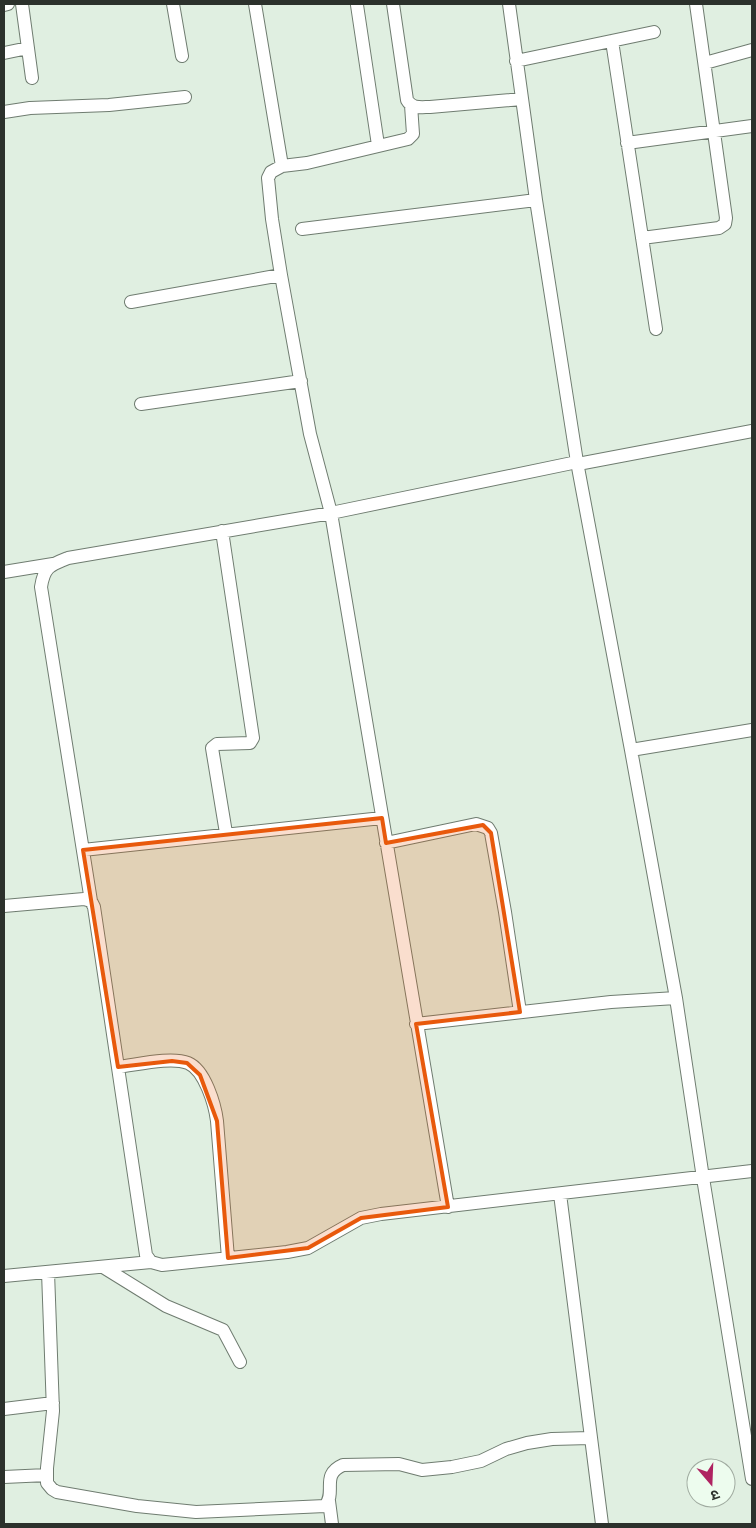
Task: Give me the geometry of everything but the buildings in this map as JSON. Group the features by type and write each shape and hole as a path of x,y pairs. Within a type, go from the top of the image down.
{"street":[{"path":"4,5 8,4"},
{"path":"22,4 32,78"},
{"path":"173,4 182,56"},
{"path":"255,4 282,166"},
{"path":"394,4 407,100 411,105 416,108 522,99"},
{"path":"509,4 536,200 578,463 676,998 752,1478"},
{"path":"642,238 719,228 725,224 726,218 715,130 696,4"},
{"path":"357,5 378,146"},
{"path":"516,61 654,32"},
{"path":"612,41 626,143 656,329"},
{"path":"4,53 28,48"},
{"path":"705,63 752,50"},
{"path":"4,112 30,108 109,105 185,97"},
{"path":"411,105 413,134 408,139 307,163 282,166 271,172 268,178 281,275 310,434 331,513 448,1207"},
{"path":"626,143 752,126"},
{"path":"302,230 536,200"},
{"path":"131,302 281,275"},
{"path":"142,404 300,380"},
{"path":"4,572 53,564 68,558 331,513 578,463 752,431"},
{"path":"222,531 253,738 250,743 217,744 212,748 226,833"},
{"path":"53,564 43,573 41,587 91,901 94,907 146,1256 151,1262"},
{"path":"631,750 752,730"},
{"path":"83,850 226,833 382,818"},
{"path":"386,843 476,824 488,828 491,833 504,903 520,1012"},
{"path":"4,906 84,899 91,901"},
{"path":"416,1024 520,1012 676,998"},
{"path":"118,1067 172,1061 187,1063 193,1066 200,1075 214,1105 217,1121 228,1258"},
{"path":"4,1276 151,1262 162,1265 287,1252 308,1248 361,1218 381,1214 752,1171"},
{"path":"560,1194 602,1524"},
{"path":"103,1267 166,1306 223,1330 240,1362"},
{"path":"48,1272 53,1403 47,1483 52,1489 57,1492 196,1512 318,1507 325,1506 329,1501"},
{"path":"4,1409 53,1403"},
{"path":"332,1524 329,1501 331,1473 343,1465 399,1464 422,1470 452,1467 481,1461 506,1449 527,1443 552,1439 590,1438"},
{"path":"4,1477 47,1474"}],"highlighted area":[{"path":"382,818 386,843 483,825 491,833 520,1012 416,1024 448,1207 361,1218 308,1248 228,1258 217,1121 200,1075 187,1063 172,1061 118,1067 83,850"}]}
